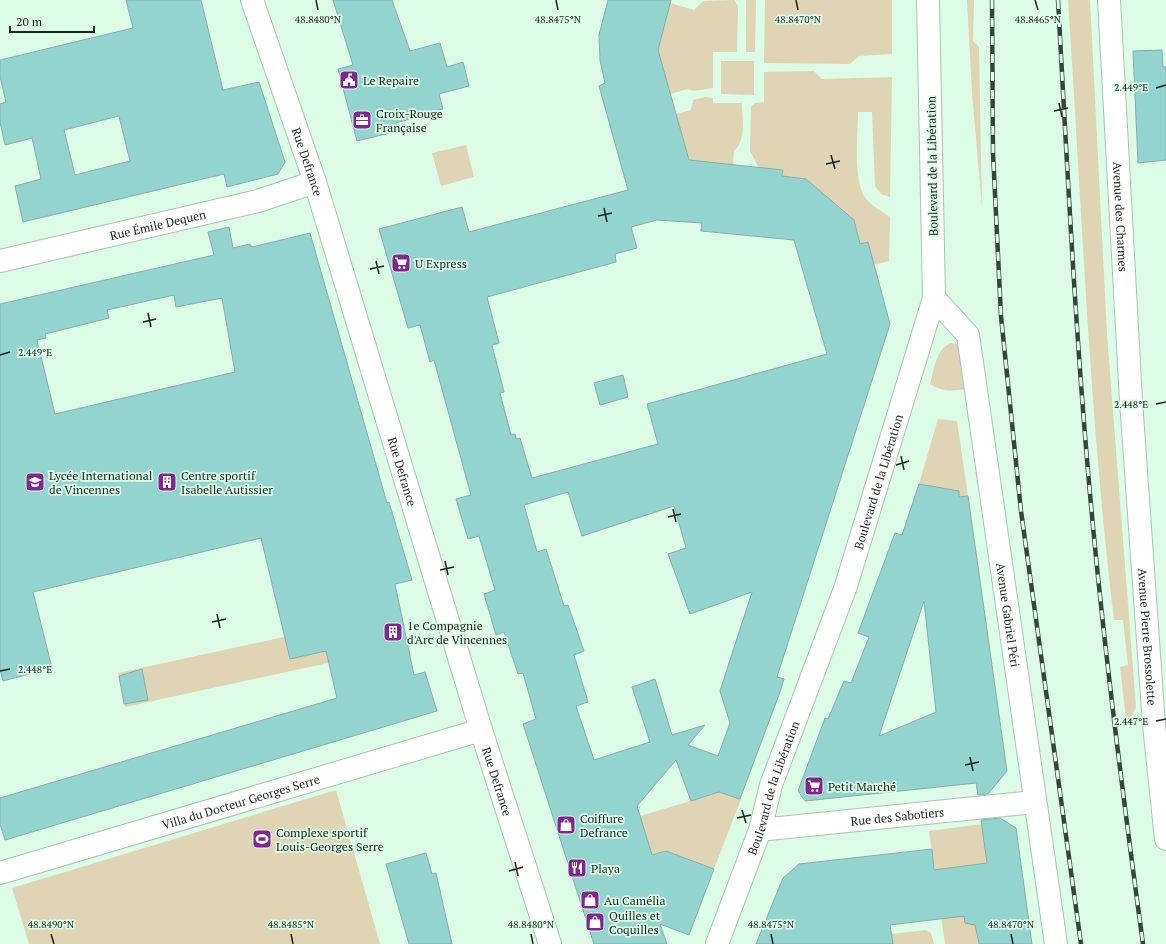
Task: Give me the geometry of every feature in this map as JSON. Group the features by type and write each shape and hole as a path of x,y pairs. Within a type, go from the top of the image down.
{"street":[{"name":"Rue Defrance","path":"252,0 315,182 481,730 550,944"},
{"name":"Boulevard de la Libération","path":"717,944 760,830 771,785 846,586 934,298 928,0"},
{"name":"Avenue des Charmes","path":"1109,0 1125,316 1134,433"},
{"name":"Rue Émile Dequen","path":"0,261 258,201 315,182"},
{"name":"Avenue Gabriel Péri","path":"934,298 968,335 1034,802 1056,944"},
{"name":"Avenue Pierre Brossolette","path":"1134,433 1166,839"},
{"name":"Villa du Docteur Georges Serre","path":"0,872 481,730"},
{"name":"Rue des Sabotiers","path":"760,830 1034,802"}],"shaded area":[{"path":"734,0 738,6 737,52 713,52 713,88 694,91 688,89 670,94 656,69 657,25 664,27 670,3 694,10 703,1"},
{"path":"746,0 756,0 755,52 746,52"},
{"path":"765,0 892,0 892,54 859,56 850,64 764,63"},
{"path":"967,0 974,0 973,41 979,47 982,207 972,93"},
{"path":"1068,0 1090,0 1107,334 1136,707 1127,727 1120,667 1128,665 1123,620 1114,620 1098,465"},
{"path":"721,61 754,61 754,95 721,94"},
{"path":"814,71 822,79 892,77 890,197 881,194 875,186 872,112 858,112 857,143 858,177 864,196 872,205 890,217 889,261 873,265 868,242 860,244 853,220 806,179 783,176 783,170 759,168 750,151 751,107 755,103 764,102 764,72"},
{"path":"705,97 713,98 713,103 742,103 742,135 741,141 734,151 733,165 683,167 676,141 683,138 676,114 691,110 693,100"},
{"path":"466,145 474,177 441,186 432,153"},
{"path":"951,343 957,344 962,348 970,388 945,390 930,384 936,360 942,350"},
{"path":"938,419 957,421 968,496 959,497 959,491 919,484"},
{"path":"344,624 351,658 125,707 118,673"},
{"name":"Complexe sportif Louis-Georges Serre","path":"336,790 380,944 29,944 12,888"},
{"path":"720,792 741,799 714,869 666,851 637,859 624,821"},
{"path":"982,824 987,863 966,866 978,944 945,944 929,831"},
{"path":"926,930 931,933 934,944 893,944 891,934"}],"building":[{"path":"126,0 201,0 223,90 259,82 285,162 278,174 227,187 224,174 23,222 15,186 41,179 32,138 5,145 0,122 0,104 6,102 0,76 0,60 133,28","holes":["119,116 130,161 75,175 64,130"]},
{"path":"333,0 392,0 410,51 440,43 447,67 463,62 469,86 439,94 443,109 396,123 398,131 357,141 338,69 353,65"},
{"path":"608,0 671,0 658,50 689,160 783,170 782,176 806,179 854,220 860,244 868,242 890,324 777,677 784,679 780,692 740,799 719,792 691,801 676,760 637,806 652,855 666,851 714,869 689,935 660,924 667,944 594,944 523,724 536,719 523,673 518,674 504,632 496,635 484,594 495,590 479,536 468,539 456,499 471,495 434,360 430,362 420,325 408,328 379,229 462,207 469,232 628,190 599,86 605,83 600,60 599,35","holes":["657,220 702,223 701,231 794,240 827,354 647,404 658,444 532,478 520,438 516,439 515,434 511,435 500,393 504,392 492,345 499,343 487,297 616,262 615,254 637,248 631,227","568,492 582,536 674,506 686,548 668,554 690,614 752,592 720,691 730,723 718,756 688,745 705,725 672,735 655,679 632,687 650,742 594,760 576,706 588,702 574,655 584,651 568,605 564,606 546,549 537,552 524,505"]},
{"path":"1162,50 1163,67 1166,67 1166,160 1138,163 1133,51"},
{"path":"229,227 233,248 250,244 252,247 310,233 387,503 389,502 412,580 395,584 414,675 425,672 437,711 5,840 0,824 0,798 337,698 326,651 290,659 261,538 33,592 52,668 3,681 0,669 0,304 214,255 208,232","holes":["174,295 176,307 222,298 235,372 55,414 37,340 46,338 45,334 109,318 107,310"]},
{"path":"623,375 628,397 600,405 594,383"},
{"path":"919,484 959,491 959,497 968,496 1007,771 988,794 978,795 976,783 805,801 798,791 825,718 828,719 844,681 851,683 869,637 858,633 895,533 902,535","holes":["924,601 936,712 879,736"]},
{"path":"142,669 148,700 124,704 119,676"},
{"path":"1000,818 1016,828 1032,944 979,944 975,925 965,923 964,916 890,925 893,944 756,944 783,878 799,864 932,849 934,870 987,863 981,820"},
{"path":"426,853 432,874 436,873 452,944 409,944 386,864"}],"railway":[{"path":"992,0 993,153 1001,316 1021,511 1081,944"},
{"path":"1058,0 1074,274 1089,479 1111,696 1143,944"}],"place":[{"name":"Le Repaire","path":"349,80"},
{"name":"Croix-Rouge Française","path":"362,120"},
{"name":"U Express","path":"401,263"},
{"name":"Lycée International de Vincennes","path":"35,482"},
{"name":"Centre sportif Isabelle Autissier","path":"167,482"},
{"name":"1e Compagnie d'Arc de Vincennes","path":"393,632"},
{"name":"Petit Marché","path":"814,786"},
{"name":"Coiffure Defrance","path":"566,825"},
{"name":"Complexe sportif Louis-Georges Serre","path":"262,839"},
{"name":"Playa","path":"577,868"},
{"name":"Au Camélia","path":"590,900"},
{"name":"Quilles et Coquilles","path":"595,922"}]}
